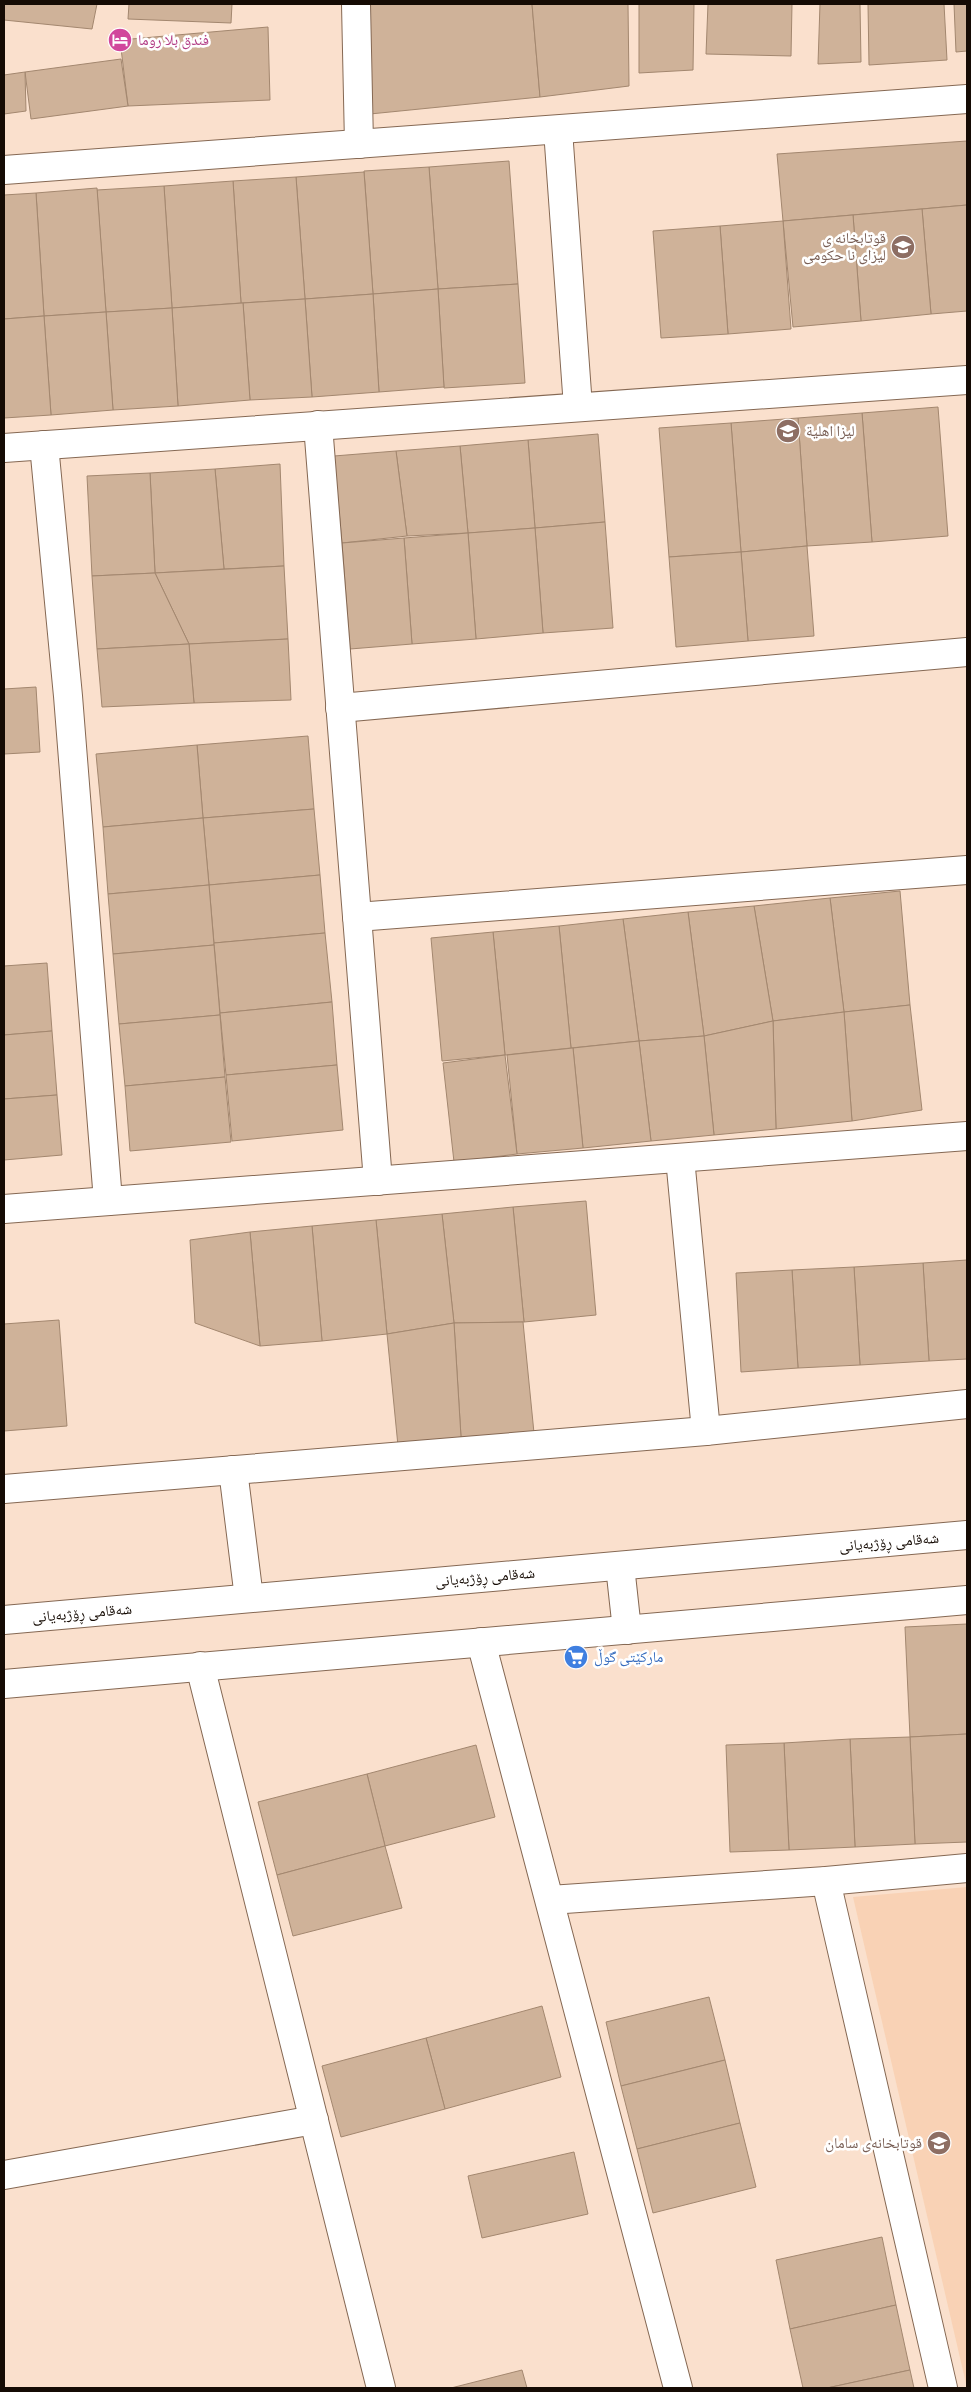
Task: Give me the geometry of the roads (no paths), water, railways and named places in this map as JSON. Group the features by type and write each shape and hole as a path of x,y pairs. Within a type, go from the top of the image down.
{"street":[{"path":"356,4 360,144"},
{"path":"4,170 967,99"},
{"path":"558,130 578,407"},
{"path":"4,448 967,380"},
{"path":"318,425 378,1181"},
{"path":"44,445 68,696 108,1202"},
{"path":"340,708 967,652"},
{"path":"357,917 967,870"},
{"path":"4,1209 967,1136"},
{"path":"680,1158 706,1431"},
{"path":"4,1489 706,1431 967,1404"},
{"path":"233,1470 248,1598"},
{"name":"شەقامی ڕۆژبەیانی","path":"4,1620 967,1535"},
{"path":"620,1566 627,1630"},
{"path":"4,1684 967,1600"},
{"path":"481,1642 678,2388"},
{"path":"200,1666 381,2388"},
{"path":"550,1900 826,1881 967,1868"},
{"path":"826,1881 943,2388"},
{"path":"4,2175 314,2120"}],"place":[{"name":"فندق بلا روما","path":"120,40"},
{"name":"قوتابخانه ى ليزاى نا حكومى","path":"903,247"},
{"name":"ليزا اهلية","path":"788,431"},
{"name":"مارکێتی گوڵ","path":"576,1657"},
{"name":"قوتابخانەی سامان","path":"939,2143"}]}
